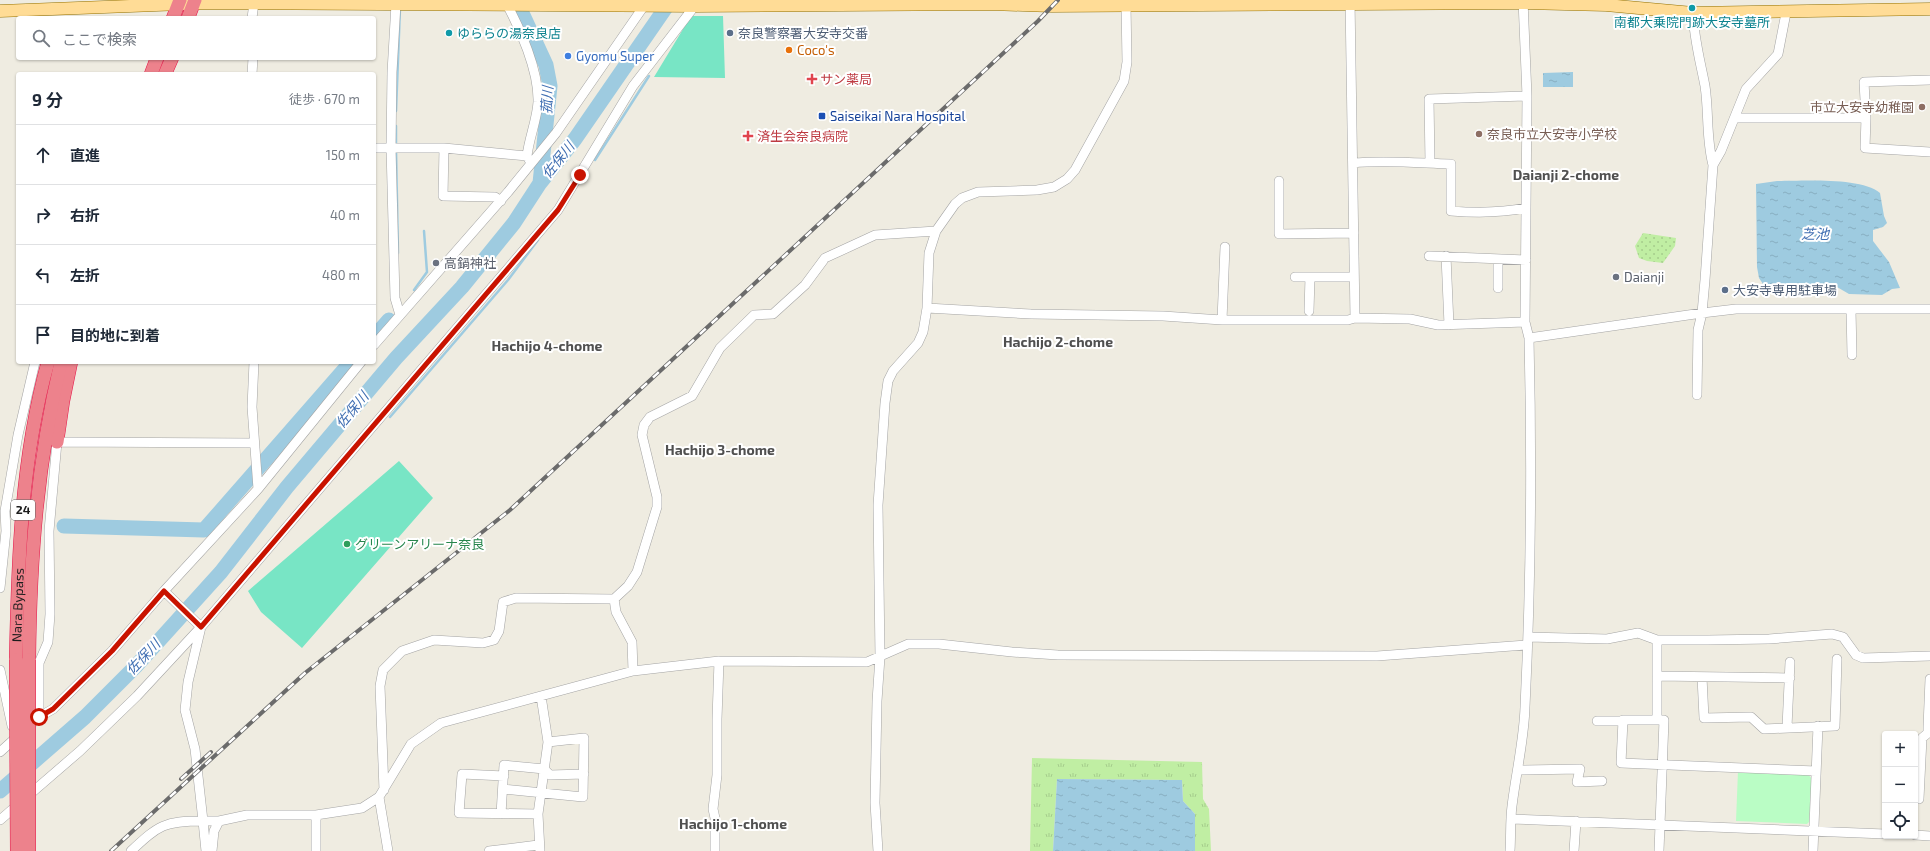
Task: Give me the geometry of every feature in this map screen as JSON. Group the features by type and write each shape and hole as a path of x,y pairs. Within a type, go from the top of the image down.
{"highway":[{"path":"189,16 194,1"},
{"path":"174,16 179,2"},
{"path":"152,72 156,60"},
{"path":"166,72 171,60"},
{"name":"Nara Bypass","path":"29,851 23,660 18,571 29,456 42,385 47,364"},
{"name":"Nara Bypass","path":"17,851 23,660 38,485 48,421 60,364"},
{"path":"57,442 71,364"}],"main road":[{"path":"0,11 54,5 194,1 396,4 995,2 1126,6 1149,3 1524,1 1606,2 1693,13 1786,13 1930,9"}],"street":[{"path":"1510,851 1511,820 1525,709 1528,641 1530,402 1529,338 1526,322 1527,96 1524,1"},
{"path":"1350,2 1355,318"},
{"path":"252,16 254,3"},
{"path":"507,3 537,77 538,103 529,160"},
{"path":"376,343 501,201 529,160 556,133 647,3"},
{"path":"396,4 392,72 391,148 395,298 400,315"},
{"path":"0,820 80,751 137,696 201,626 558,210 633,86 694,4"},
{"path":"878,851 875,803 877,701 880,657 878,505 888,381 893,371 918,343 926,322 929,254 936,232 955,204 970,194 985,190 1046,189 1054,187 1067,179 1075,170 1124,80 1127,62 1126,6"},
{"path":"1693,13 1695,46 1705,86 1708,147 1713,165 1702,313 1698,330 1697,395"},
{"path":"1713,165 1721,151 1746,89 1778,54 1786,13"},
{"path":"252,72 253,60"},
{"path":"1930,80 1864,82 1866,118 1865,148 1930,152"},
{"path":"1430,163 1429,99 1527,96"},
{"path":"1735,118 1866,118"},
{"path":"376,148 444,148 529,160"},
{"path":"444,148 443,196 495,197 501,201"},
{"path":"1353,163 1382,160 1399,163 1451,164 1451,210 1473,213 1512,211 1526,208"},
{"path":"1279,181 1279,234 1354,233"},
{"path":"388,851 382,793 380,686 384,670 402,651 434,640 483,643 494,640 499,631 503,602 516,598 614,599 628,586 637,572 657,507 657,497 642,435 644,425 650,416 692,396 720,348 754,315 773,314 805,285 825,258 875,235 936,232"},
{"path":"1222,320 1225,247"},
{"path":"1429,256 1526,260"},
{"path":"1446,256 1449,325"},
{"path":"1498,260 1498,288"},
{"path":"1295,277 1354,276"},
{"path":"1309,311 1310,277"},
{"path":"927,308 1031,314 1162,316 1222,320 1348,320 1355,318 1410,319 1438,325 1526,322"},
{"path":"1529,338 1736,309 1930,309"},
{"path":"1851,310 1852,355"},
{"path":"0,588 9,531 5,511 18,435 35,364"},
{"path":"254,364 252,407 258,489"},
{"path":"0,752 39,717 53,709 112,651 164,591 258,489 359,364"},
{"path":"39,717 39,663 48,642 49,635 45,531 57,442 254,443"},
{"path":"164,591 201,626"},
{"path":"614,599 616,612 632,642 633,671"},
{"path":"201,626 188,682 185,710 195,749 206,851"},
{"path":"131,851 147,836 167,823 180,821 219,821 247,815 316,815 362,808 382,793 411,744 441,723 633,671 719,661 867,662 880,657 891,650 908,644 939,644 1012,652 1058,655 1369,656 1528,641 1607,639 1638,633 1657,640 1769,639 1832,634 1843,637 1856,656 1863,658 1930,656"},
{"path":"1657,640 1657,720"},
{"path":"1702,676 1704,718 1751,717 1764,729 1835,726 1837,659"},
{"path":"715,851 715,818 713,809 717,775 716,719 719,661"},
{"path":"1787,727 1790,662"},
{"path":"0,670 4,683 14,740"},
{"path":"1657,676 1790,678"},
{"path":"1919,799 1918,738 1928,733 1930,679"},
{"path":"489,851 539,848 538,814 548,742 541,696"},
{"path":"1596,721 1664,720 1659,851"},
{"path":"1623,721 1621,763 1816,771"},
{"path":"1813,851 1818,726"},
{"path":"503,789 583,797 584,738 548,742"},
{"path":"502,814 504,765 544,769 550,775 584,774"},
{"path":"1518,770 1580,769 1577,782 1602,781"},
{"path":"504,776 462,774 459,813 538,814"},
{"path":"316,815 316,851"},
{"path":"1511,820 1882,834"},
{"path":"212,851 214,832 219,821"},
{"path":"1574,851 1576,822"},
{"path":"1918,835 1930,836"}],"green space":[{"path":"691,16 723,16 725,78 654,77"},
{"path":"1643,233 1676,238 1675,246 1663,263 1647,261 1639,258 1635,246"},
{"name":"グリーンアリーナ奈良","path":"399,461 433,498 302,648 261,612 248,591"},
{"path":"1032,758 1202,762 1203,799 1209,809 1211,851 1195,851 1195,814 1183,801 1182,780 1057,779 1053,851 1030,851"},
{"path":"1738,771 1808,774 1812,779 1809,822 1807,824 1736,821"}],"water":[{"path":"1573,72 1573,87 1543,87 1543,73"},
{"name":"芝池","path":"1777,181 1846,182 1859,184 1880,193 1884,216 1887,223 1883,227 1873,230 1873,241 1889,262 1900,288 1892,289 1882,295 1849,294 1837,287 1763,284 1759,278 1757,267 1756,184"},
{"path":"1057,779 1182,780 1183,801 1195,814 1195,851 1053,851"}],"waterway":[{"name":"菰川","path":"516,0 546,65 550,86 540,183"},
{"name":"佐保川","path":"0,791 85,717 136,666 221,572 287,487 396,358 462,287 514,223 540,183 575,139 671,0"},
{"path":"396,111 400,8"},
{"path":"595,160 649,76"},
{"path":"396,126 396,145"},
{"path":"396,150 398,253"},
{"path":"414,290 427,272 424,231"},
{"path":"390,417 508,280 538,240"},
{"path":"376,335 389,320"},
{"path":"64,526 204,530 349,364"}],"railway":[{"path":"111,851 305,673 510,510 1038,21 1058,0"},
{"path":"181,779 211,752"}],"place":[{"name":"南都大乗院門跡大安寺墓所","path":"1692,8"},
{"name":"ゆららの湯奈良店","path":"449,33"},
{"name":"奈良警察署大安寺交番","path":"730,33"},
{"name":"Coco's","path":"789,50"},
{"name":"Gyomu Super","path":"568,56"},
{"name":"サン薬局","path":"812,79"},
{"name":"市立大安寺幼稚園","path":"1922,107"},
{"name":"Saiseikai Nara Hospital","path":"822,116"},
{"name":"奈良市立大安寺小学校","path":"1479,134"},
{"name":"済生会奈良病院","path":"748,136"},
{"name":"高鍋神社","path":"436,263"},
{"name":"Daianji","path":"1616,277"},
{"name":"大安寺専用駐車場","path":"1725,290"},
{"name":"グリーンアリーナ奈良","path":"347,544"}],"district":[{"name":"Daianji 2-chome","path":"1566,175"},
{"name":"Hachijo 2-chome","path":"1058,342"},
{"name":"Hachijo 4-chome","path":"547,346"},
{"name":"Hachijo 3-chome","path":"720,450"},
{"name":"Hachijo 1-chome","path":"733,824"}],"route":[{"path":"39,717 53,709 112,651 164,591 201,627 558,210 580,175"}]}
